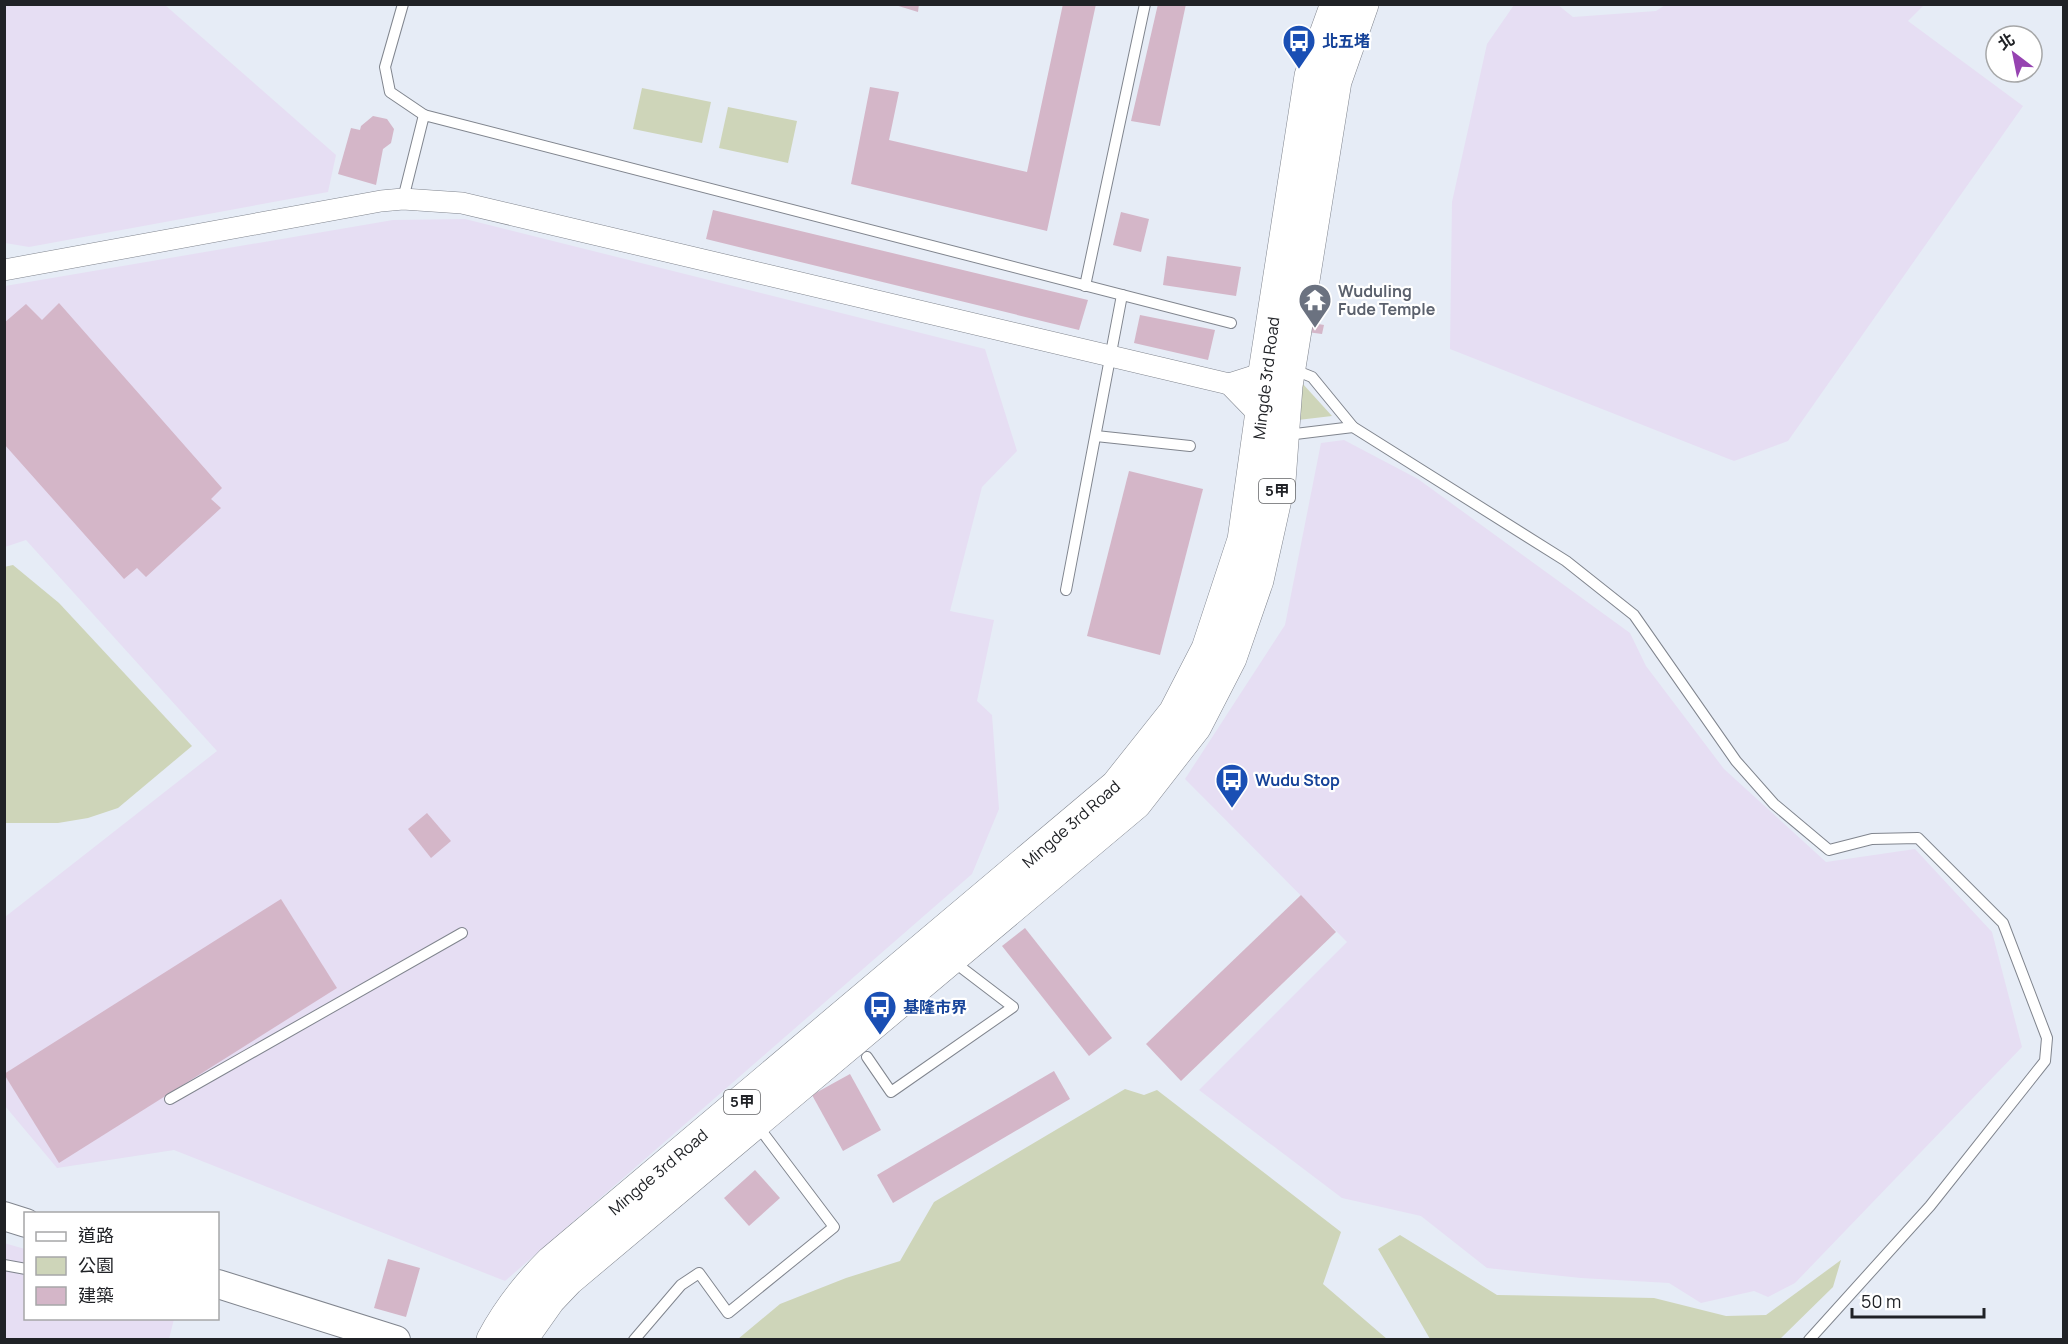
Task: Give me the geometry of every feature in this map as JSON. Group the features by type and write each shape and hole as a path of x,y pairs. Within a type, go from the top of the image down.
{"main road":[{"name":"Mingde 3rd Road","path":"520,1340 549,1299 568,1279 755,1122 943,950 1117,786 1175,713 1208,649 1240,551 1272,427 1311,75 1337,4"},
{"name":"Mingde 3rd Road","path":"1277,370 1335,81 1362,4"},
{"name":"Mingde 3rd Road","path":"493,1340 503,1320 531,1283 552,1262 943,950"}],"street":[{"path":"4,270 381,201 403,199 462,203 1229,384 1277,370"},
{"path":"1229,384 1272,427"},
{"path":"4,1215 24,1222"},
{"path":"219,1284 396,1340"}],"lane":[{"path":"403,4 385,67 390,92 424,115 1231,324"},
{"path":"1085,286 1145,4"},
{"path":"403,199 424,115"},
{"path":"1066,590 1122,295"},
{"path":"1277,370 1312,377 1353,427 1566,561 1634,615 1736,761 1774,804 1829,850 1872,839 1918,838 2003,923 2047,1038 2044,1062 1930,1206 1809,1340"},
{"path":"1272,427 1353,427"},
{"path":"1096,436 1190,446"},
{"path":"170,1099 462,933"},
{"path":"867,1057 891,1092 1014,1007 943,950"},
{"path":"634,1340 681,1285 699,1274 728,1313 834,1227 755,1122"},
{"path":"4,1265 24,1269"}],"shaded area":[{"path":"11,4 165,5 336,155 328,192 29,247 5,243 4,6"},
{"path":"1514,5 1558,5 1573,17 1656,11 1665,5 1924,5 1908,21 1984,77 1984,84 1993,84 2023,106 1788,441 1734,461 1450,349 1452,202 1487,44"},
{"path":"465,219 985,349 1017,451 982,487 950,611 994,620 977,701 992,715 999,809 972,874 505,1281 174,1150 57,1168 5,1106 5,917 217,751 26,540 5,547 5,286 393,220"},
{"path":"1344,440 1418,479 1630,633 1646,666 1724,769 1826,862 1915,849 1992,932 2022,1047 1795,1283 1768,1297 1754,1291 1701,1303 1669,1283 1581,1278 1487,1268 1421,1216 1342,1198 1199,1090 1347,942 1185,779 1285,625 1321,443"},
{"path":"4,1243 24,1249 24,1320 174,1320 169,1339 5,1339"}],"green space":[{"path":"642,88 711,102 702,143 633,129"},
{"path":"728,107 797,121 788,163 719,148"},
{"path":"1302,383 1332,416 1298,420"},
{"path":"13,565 59,603 192,746 118,808 88,818 58,823 5,823 4,567"},
{"path":"1125,1089 1144,1095 1157,1090 1341,1232 1323,1284 1387,1339 738,1339 780,1304 846,1278 900,1261 934,1202"},
{"path":"1400,1235 1497,1295 1654,1298 1726,1316 1766,1315 1841,1260 1833,1287 1780,1339 1430,1339 1378,1249"}],"building":[{"path":"892,4 919,4 918,12"},
{"path":"1063,4 1096,4 1047,231 851,184 870,87 899,92 889,140 1027,172"},
{"path":"1158,4 1186,4 1160,126 1131,121"},
{"path":"373,116 387,119 394,129 391,143 383,149 376,185 338,174 351,128 360,130 361,126"},
{"path":"713,210 1088,300 1079,330 706,239"},
{"path":"1121,212 1149,219 1141,252 1113,245"},
{"path":"1167,256 1241,267 1236,296 1163,285"},
{"path":"59,303 222,488 211,499 221,508 146,577 137,568 124,579 4,444 4,323 26,304 42,320"},
{"path":"1140,315 1215,330 1208,360 1134,343"},
{"name":"Wuduling Fude Temple","path":"1308,322 1324,325 1322,334 1307,332"},
{"path":"1129,471 1203,489 1160,655 1087,636"},
{"path":"427,813 451,841 431,858 408,829"},
{"path":"1301,895 1336,932 1181,1081 1146,1044"},
{"path":"281,899 337,988 59,1163 4,1074"},
{"path":"1025,928 1112,1038 1089,1056 1002,946"},
{"path":"1054,1071 1070,1099 893,1203 877,1175"},
{"path":"850,1074 881,1130 843,1151 812,1095"},
{"path":"755,1170 780,1198 749,1226 724,1198"},
{"path":"388,1259 420,1268 406,1317 374,1308"}],"place":[{"name":"北五堵","path":"1299,70"},
{"name":"Wuduling Fude Temple","path":"1315,329"},
{"name":"Wudu Stop","path":"1232,809"},
{"name":"基隆市界","path":"880,1036"}]}
